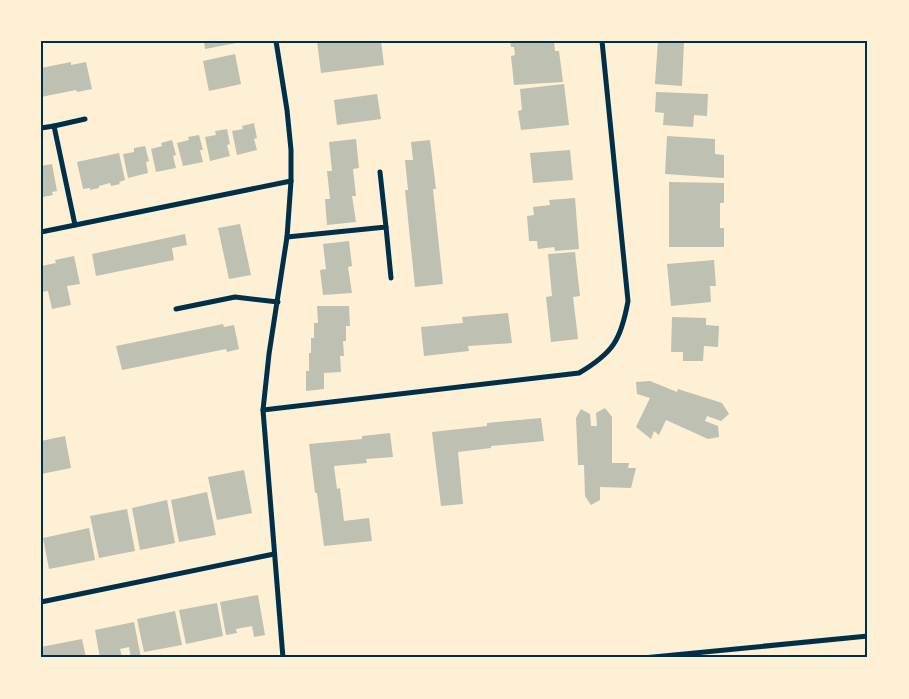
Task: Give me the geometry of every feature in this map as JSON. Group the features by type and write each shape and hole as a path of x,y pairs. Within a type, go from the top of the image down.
{"street":[{"path":"276,41 287,110 291,150 291,181 287,237 269,354 263,410 283,658"},
{"path":"263,410 579,374 609,352 619,335 628,301 602,41"},
{"path":"41,128 84,119"},
{"path":"54,126 75,225"},
{"path":"380,172 391,278"},
{"path":"41,232 291,181"},
{"path":"287,237 386,228"},
{"path":"176,309 235,297 278,302"},
{"path":"41,602 274,554"},
{"path":"643,658 868,636"}],"building":[{"path":"204,41 235,41 236,43 205,49"},
{"path":"317,41 381,41 384,65 321,73"},
{"path":"510,41 554,41 555,51 559,51 563,82 514,85 511,56 515,55 514,47 511,47"},
{"path":"658,41 684,41 682,86 655,84"},
{"path":"235,54 241,84 209,91 203,61"},
{"path":"71,62 71,65 86,62 92,89 41,97 41,68"},
{"path":"564,84 569,125 521,130 518,111 522,110 520,89"},
{"path":"656,92 708,94 707,116 694,115 693,127 663,125 664,113 655,112"},
{"path":"377,94 381,119 337,125 334,100"},
{"path":"254,123 257,138 254,139 257,150 237,155 232,131 243,129 242,126"},
{"path":"227,129 230,144 227,145 230,156 210,161 205,137 216,135 215,131"},
{"path":"199,135 203,150 200,150 203,162 183,166 177,143 189,140 188,137"},
{"path":"667,136 715,139 715,154 724,155 724,178 665,174"},
{"path":"356,139 359,168 353,169 356,196 352,196 356,222 327,225 325,199 330,199 327,171 332,171 329,142"},
{"path":"172,140 176,155 173,156 176,168 156,172 151,149 162,146 161,143"},
{"path":"430,140 436,189 433,189 443,284 415,287 405,190 408,190 405,160 413,160 411,142"},
{"path":"145,146 149,161 146,162 148,173 128,178 123,154 134,152 134,148"},
{"path":"570,150 573,180 533,183 530,153"},
{"path":"119,153 125,180 119,182 120,184 111,186 110,183 90,190 90,188 83,189 77,162"},
{"path":"52,164 57,191 52,192 53,195 43,197 41,195 41,166"},
{"path":"669,182 724,183 724,203 720,203 720,228 724,228 724,247 669,247"},
{"path":"575,198 579,249 555,251 554,247 538,249 537,241 529,241 527,216 534,215 533,207 550,205 549,200"},
{"path":"240,224 251,275 229,279 218,228"},
{"path":"185,234 187,245 172,248 174,260 96,276 92,254"},
{"path":"349,241 352,266 348,267 352,293 323,295 320,270 326,269 323,244"},
{"path":"575,252 580,296 573,297 578,339 551,342 546,297 552,296 548,254"},
{"path":"74,256 80,284 67,286 71,305 52,309 48,291 41,292 41,266 56,263 55,260"},
{"path":"714,260 716,286 710,286 711,302 671,306 667,264"},
{"path":"317,306 349,306 350,326 346,326 346,341 343,341 344,356 340,356 341,372 324,373 324,389 306,391 306,371 309,371 311,338 314,338 314,323 318,323"},
{"path":"508,313 512,343 468,346 469,351 424,356 421,327 463,323 462,317"},
{"path":"672,317 706,318 706,325 719,326 718,347 704,346 703,361 683,361 683,352 671,352"},
{"path":"223,324 224,327 234,325 239,349 227,352 226,349 122,370 116,346"},
{"path":"650,381 677,392 678,389 722,403 729,414 721,421 707,416 705,421 718,426 719,437 708,439 666,420 659,435 654,431 651,439 636,427 650,398 637,394 636,382"},
{"path":"605,408 612,417 612,463 629,463 628,468 636,468 631,488 600,487 600,500 591,505 585,496 584,465 578,465 576,418 581,409 590,414 591,426 597,426 596,413"},
{"path":"541,418 544,441 491,446 491,448 458,452 463,504 441,506 432,432 487,426 487,423"},
{"path":"390,433 393,457 366,459 367,463 334,466 337,489 340,488 344,521 369,518 372,541 324,546 309,444 362,439 362,436"},
{"path":"65,436 71,468 41,474 41,441"},
{"path":"244,470 252,513 217,520 208,477"},
{"path":"207,492 216,535 179,542 171,500"},
{"path":"167,500 175,543 140,550 132,508"},
{"path":"127,509 135,551 99,558 90,516"},
{"path":"89,528 95,560 49,569 43,538"},
{"path":"258,595 265,635 254,637 252,626 236,629 237,633 226,635 220,602"},
{"path":"217,603 223,636 186,644 179,610"},
{"path":"175,611 182,645 144,652 137,619"},
{"path":"134,622 141,658 131,658 129,647 120,649 122,657 100,658 95,630"},
{"path":"82,639 86,658 41,658 41,647"}]}
